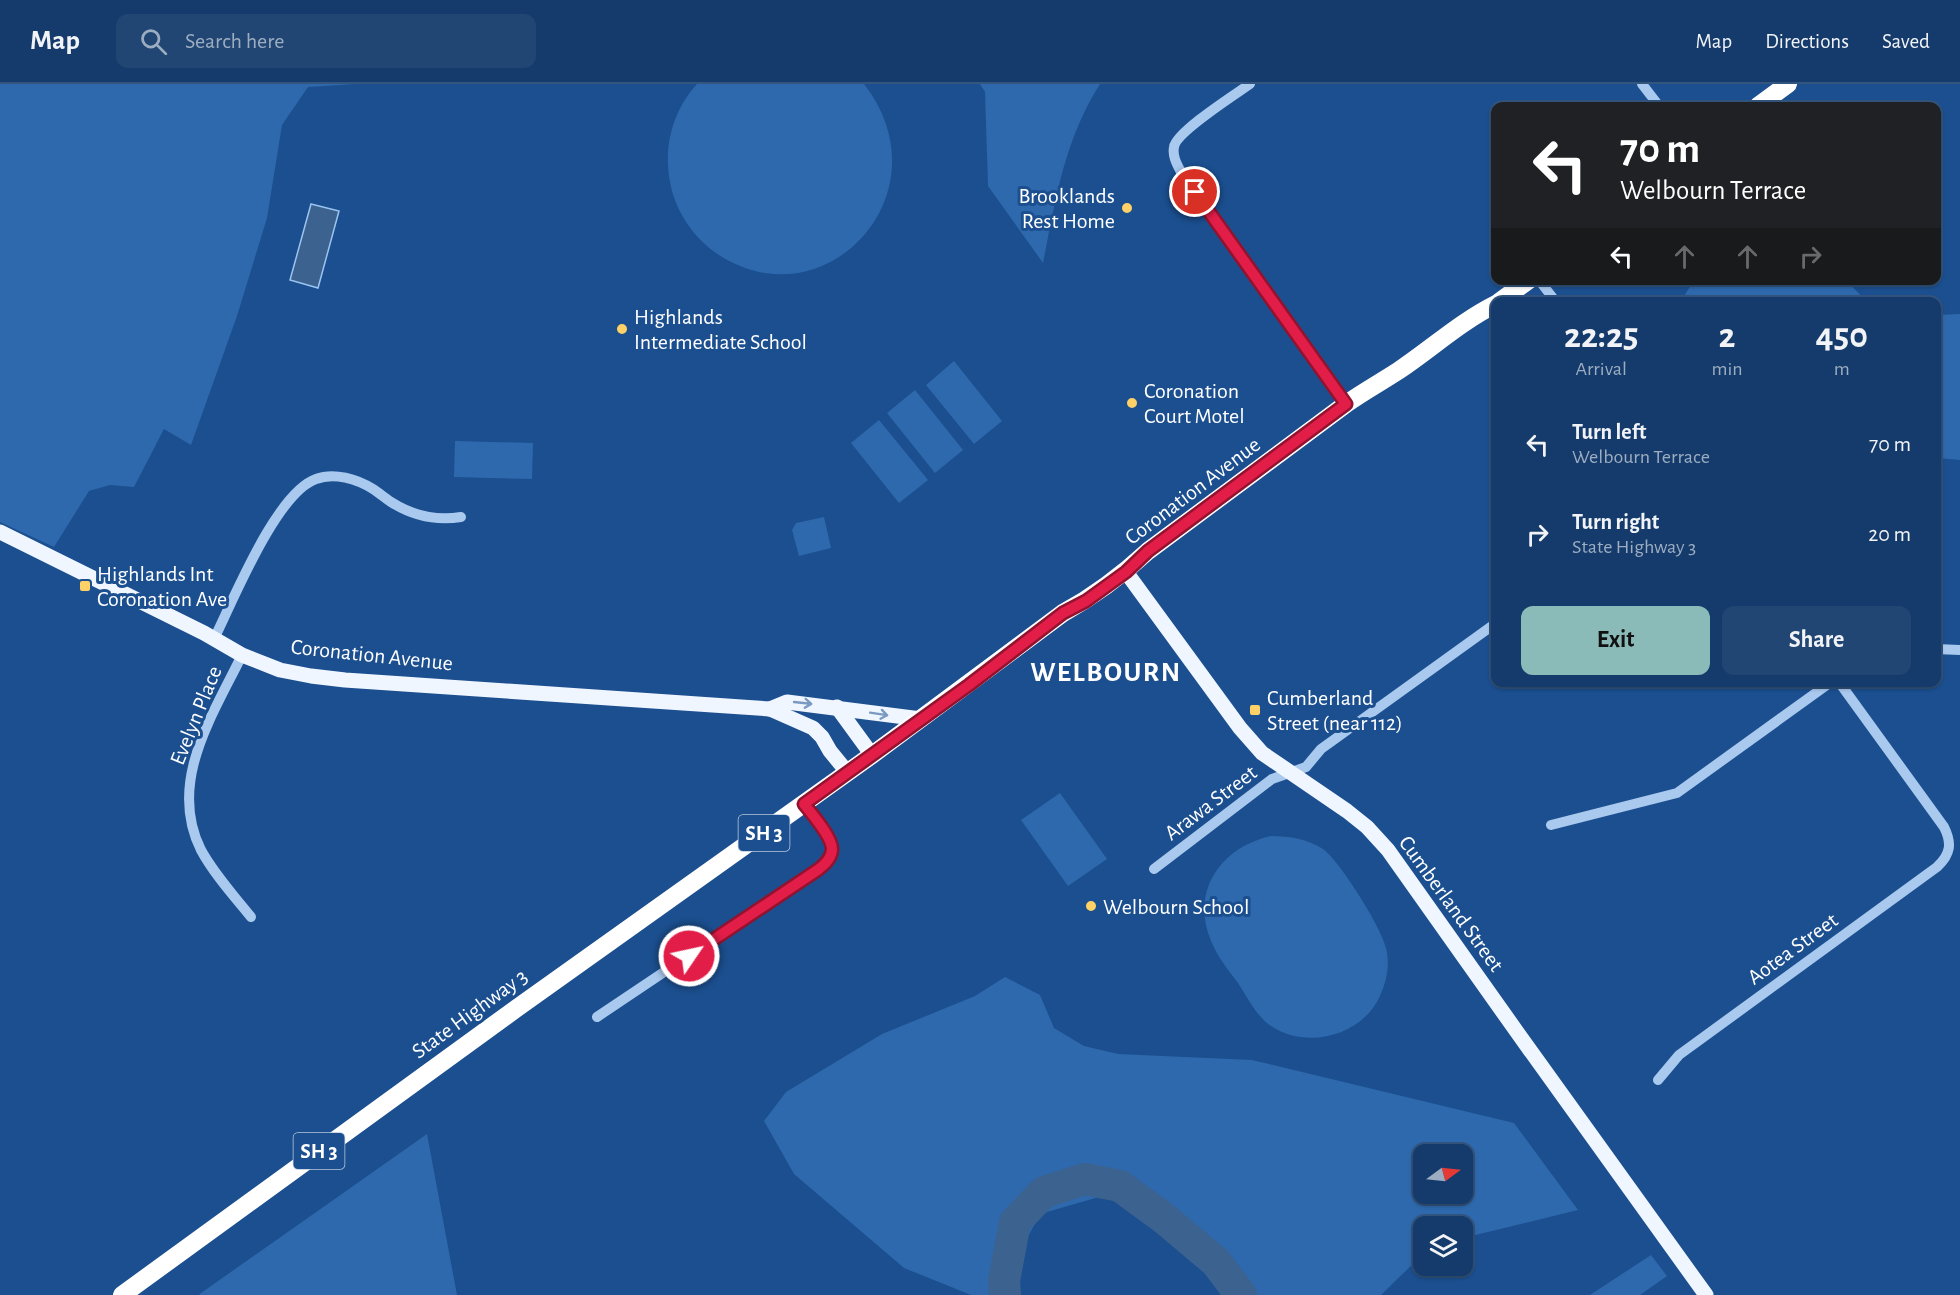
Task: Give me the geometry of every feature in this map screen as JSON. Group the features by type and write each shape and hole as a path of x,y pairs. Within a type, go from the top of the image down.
{"highway":[{"path":"1763,102 1788,84"},
{"path":"1506,297 1522,285"},
{"name":"Coronation Avenue","path":"848,773 1063,613 1086,601 1126,572 1148,551 1346,404 1398,371 1476,314 1491,306"},
{"name":"State Highway 3","path":"122,1295 564,974 848,773"}],"main road":[{"name":"Coronation Avenue","path":"0,532 242,655 280,670 311,676 770,709 813,728 848,773"},
{"name":"Cumberland Street","path":"1126,572 1240,728 1262,753 1347,811 1367,827 1388,850 1706,1295"},
{"name":"Coronation Avenue","path":"770,709 787,702 921,719"},
{"path":"837,707 872,755"}],"street":[{"path":"1250,84 1177,139 1174,147 1175,161 1346,404"},
{"path":"1642,84 1656,102"},
{"path":"1543,285 1552,297"},
{"path":"214,639 279,510 293,495 314,479 325,476 346,477 371,488 391,502 416,514 438,519 461,516"},
{"name":"Arawa Street","path":"1154,869 1272,780 1306,767 1321,749 1491,627"},
{"path":"1941,649 1960,650"},
{"name":"Evelyn Place","path":"242,655 197,749 189,778 189,805 195,835 202,851 251,917"},
{"path":"1551,825 1677,793 1824,687"},
{"name":"Aotea Street","path":"1658,1080 1679,1055 1937,867 1950,849 1949,837 1944,827 1843,687"},
{"path":"597,1017 825,864 830,858 832,848 819,824 804,804"}],"shaded area":[{"path":"0,84 355,84 308,87 282,125 267,218 237,316 191,445 164,429 134,487 110,485 89,491 54,547 0,522"},
{"path":"697,84 864,84 886,126 892,167 883,205 862,237 833,261 797,273 757,271 716,253 699,239 686,222 676,203 668,169 669,142 676,117"},
{"path":"980,84 1100,84 1078,127 1063,170 1043,263 988,186 985,92"},
{"path":"311,204 339,211 318,288 290,280"},
{"path":"1691,285 1851,285 1862,297 1683,297"},
{"path":"1960,314 1960,460 1941,458 1941,315"},
{"path":"954,361 1002,421 974,444 926,385"},
{"path":"915,390 963,450 935,473 887,413"},
{"path":"879,420 928,480 899,503 851,443"},
{"path":"455,441 533,443 532,479 454,477"},
{"path":"824,517 831,548 799,556 792,530 796,523"},
{"path":"1060,793 1107,859 1068,886 1021,820"},
{"path":"1271,836 1305,840 1323,849 1349,880 1383,938 1388,966 1380,996 1372,1010 1360,1021 1332,1035 1317,1038 1301,1037 1285,1033 1266,1022 1216,952 1205,923 1204,905 1214,874 1238,850"},
{"path":"1005,977 1040,995 1054,1028 1084,1046 1118,1054 1252,1060 1514,1123 1578,1210 1473,1236 1473,1216 1413,1216 1413,1264 1381,1295 1238,1295 1201,1255 1145,1212 1106,1195 1040,1214 997,1295 971,1295 904,1268 794,1174 764,1121 786,1092 882,1034 975,996"},
{"path":"427,1134 457,1295 199,1295 201,1293"},
{"path":"1651,1255 1667,1276 1640,1295 1590,1295"}],"waterway":[{"path":"1005,1295 1004,1281 1015,1222 1044,1192 1085,1179 1120,1186 1165,1219 1216,1262 1241,1295"}],"place":[{"name":"Brooklands Rest Home","path":"1127,208"},
{"name":"Highlands Intermediate School","path":"622,329"},
{"name":"Coronation Court Motel","path":"1132,403"},
{"name":"Highlands Int Coronation Ave","path":"85,586"},
{"name":"Cumberland Street (near 112)","path":"1255,710"},
{"name":"Welbourn School","path":"1091,906"}],"district":[{"name":"WELBOURN","path":"1106,671"}],"route":[{"path":"689,956 819,869 830,858 832,848 828,839 804,804 969,685 1063,613 1086,601 1126,572 1148,551 1346,404 1195,192"}]}
